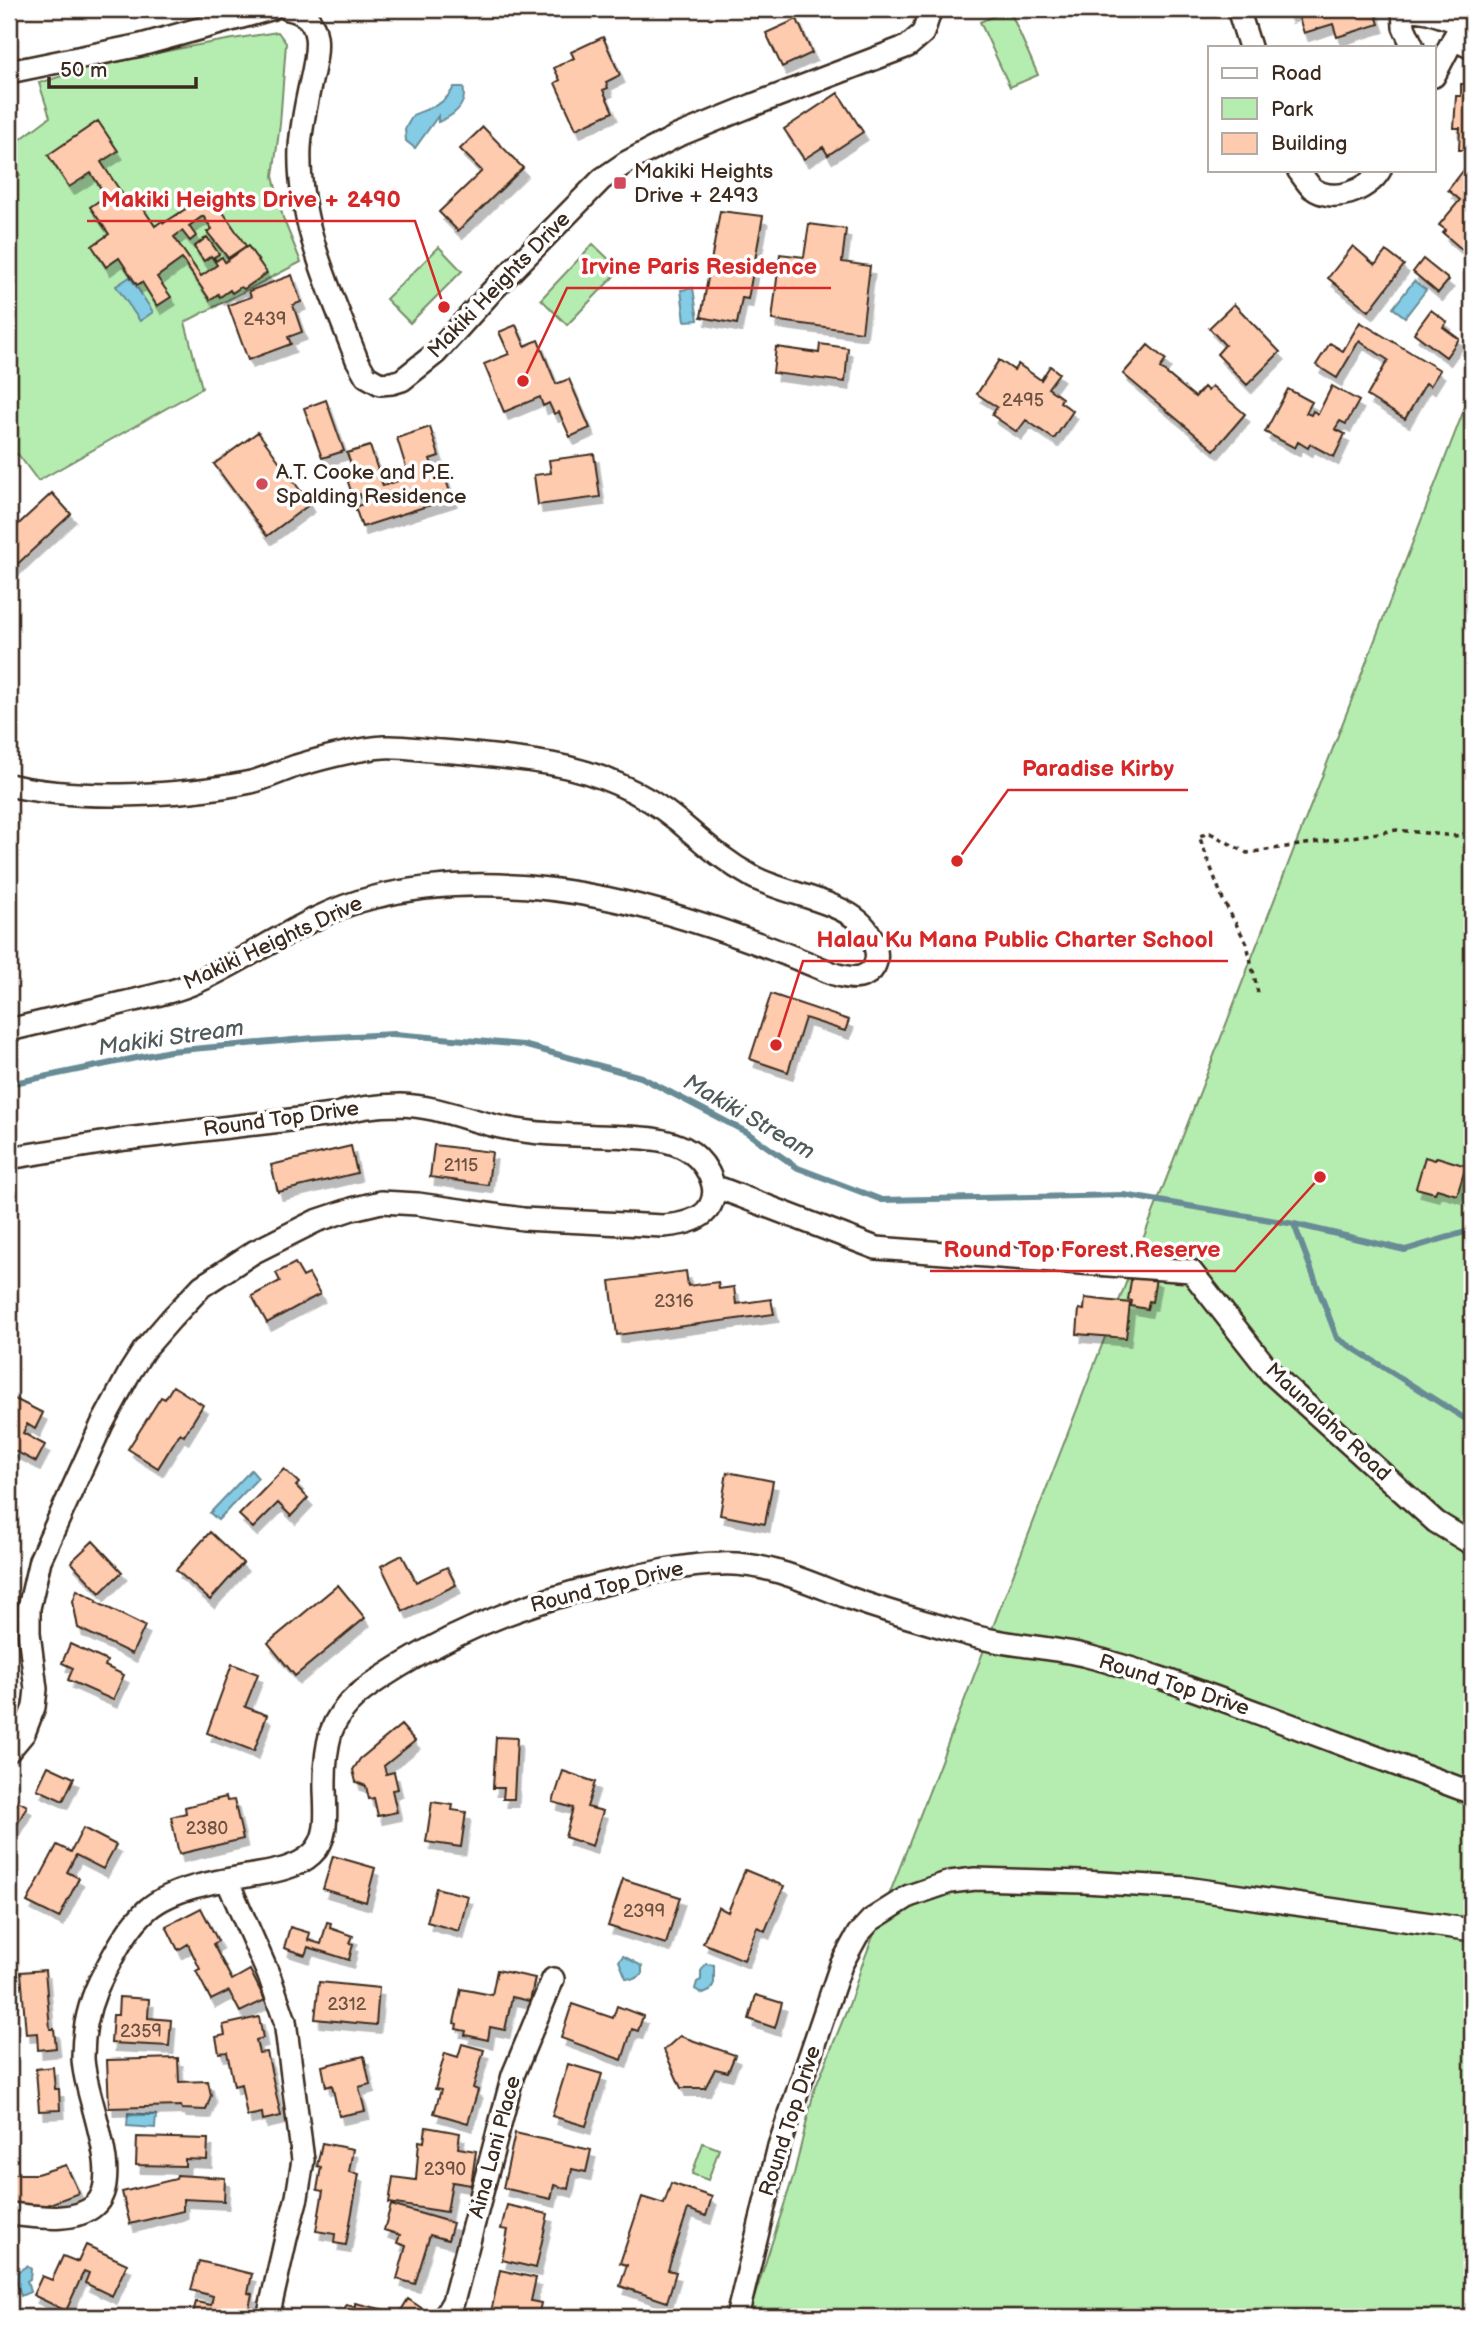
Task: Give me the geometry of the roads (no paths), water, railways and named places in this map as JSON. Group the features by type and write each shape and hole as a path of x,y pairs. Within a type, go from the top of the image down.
{"street":[{"path":"9,72 141,45 234,13 271,9"},
{"name":"Makiki Heights Drive","path":"288,9 308,18 314,29 317,45 301,136 299,170 302,198 315,247 357,360 366,376 380,384 402,380 436,353 530,252 610,173 677,136 908,46 926,27 931,9"},
{"path":"1238,9 1250,46"},
{"path":"1413,46 1404,27 1406,9 1428,12 1464,30 1436,71"},
{"path":"1300,172 1311,187 1325,195 1356,191 1375,179 1379,172"},
{"name":"Makiki Heights Drive","path":"9,785 53,792 93,793 144,793 214,788 252,782 295,766 384,747 465,753 554,765 593,775 631,791 676,820 712,852 753,877 859,920 871,934 878,949 874,966 866,974 849,978 725,931 631,904 525,886 454,885 369,898 330,914 197,982 142,999 9,1030"},
{"name":"Round Top Drive","path":"9,1158 126,1139 400,1105 447,1111 502,1128 534,1133 657,1139 685,1148 699,1158 714,1189"},
{"path":"9,1751 24,1732 34,1707 36,1689 29,1633 29,1608 40,1560 80,1470 130,1373 144,1350 202,1286 254,1252 317,1221 382,1202 418,1204 523,1219 663,1226 677,1225 700,1216 710,1206 714,1189"},
{"name":"Maunalaha Road","path":"714,1189 722,1189 876,1248 1191,1271 1270,1373 1436,1522 1472,1544"},
{"name":"Round Top Drive","path":"9,2214 78,2215 98,2203 105,2189 107,2167 83,2061 85,2025 95,1989 118,1948 148,1909 186,1891 273,1872 295,1865 312,1855 321,1843 326,1821 324,1777 331,1732 340,1712 358,1693 426,1650 475,1626 552,1596 679,1568 722,1563 759,1566 798,1577 855,1600 971,1636 1085,1656 1188,1687 1472,1793"},
{"name":"Round Top Drive","path":"737,2317 779,2146 841,1965 858,1934 871,1920 909,1896 950,1882 975,1879 1186,1888 1472,1930"},
{"path":"227,1880 270,1978 285,2021 303,2160 270,2316"},
{"name":"Aina Lani Place","path":"444,2317 453,2302 513,2075 553,1979"}],"water":[{"path":"454,87 463,87 463,99 458,109 438,122 438,116 415,148 406,141 405,129 413,115 441,102"},
{"path":"130,277 153,312 140,321 116,286"},
{"path":"1414,281 1426,290 1405,317 1393,308"},
{"path":"693,288 698,320 685,321 681,290"},
{"path":"251,1470 258,1478 218,1520 210,1513"},
{"path":"623,1956 642,1966 642,1975 634,1979 626,1978 619,1961"},
{"path":"706,1964 714,1965 714,1983 710,1991 703,1994 695,1989"},
{"path":"128,2113 156,2115 155,2128 127,2126"},
{"path":"27,2266 31,2269 30,2279 27,2281 30,2292 21,2296 14,2274"}],"waterway":[{"name":"Makiki Stream","path":"9,1084 170,1051 314,1038 394,1034 523,1045 641,1077 746,1132 798,1168 882,1200 1124,1195 1294,1224 1405,1250 1472,1230"},
{"path":"1294,1224 1337,1338 1472,1423"}],"place":[{"name":"Makiki Heights Drive + 2493","path":"620,183"},
{"name":"Makiki Heights Drive + 2490","path":"444,307"},
{"name":"Irvine Paris Residence","path":"523,381"},
{"name":"A.T. Cooke and P.E. Spalding Residence","path":"262,484"},
{"name":"Paradise Kirby","path":"957,861"},
{"name":"Halau Ku Mana Public Charter School","path":"776,1045"},
{"name":"Round Top Forest Reserve","path":"1320,1177"}]}
